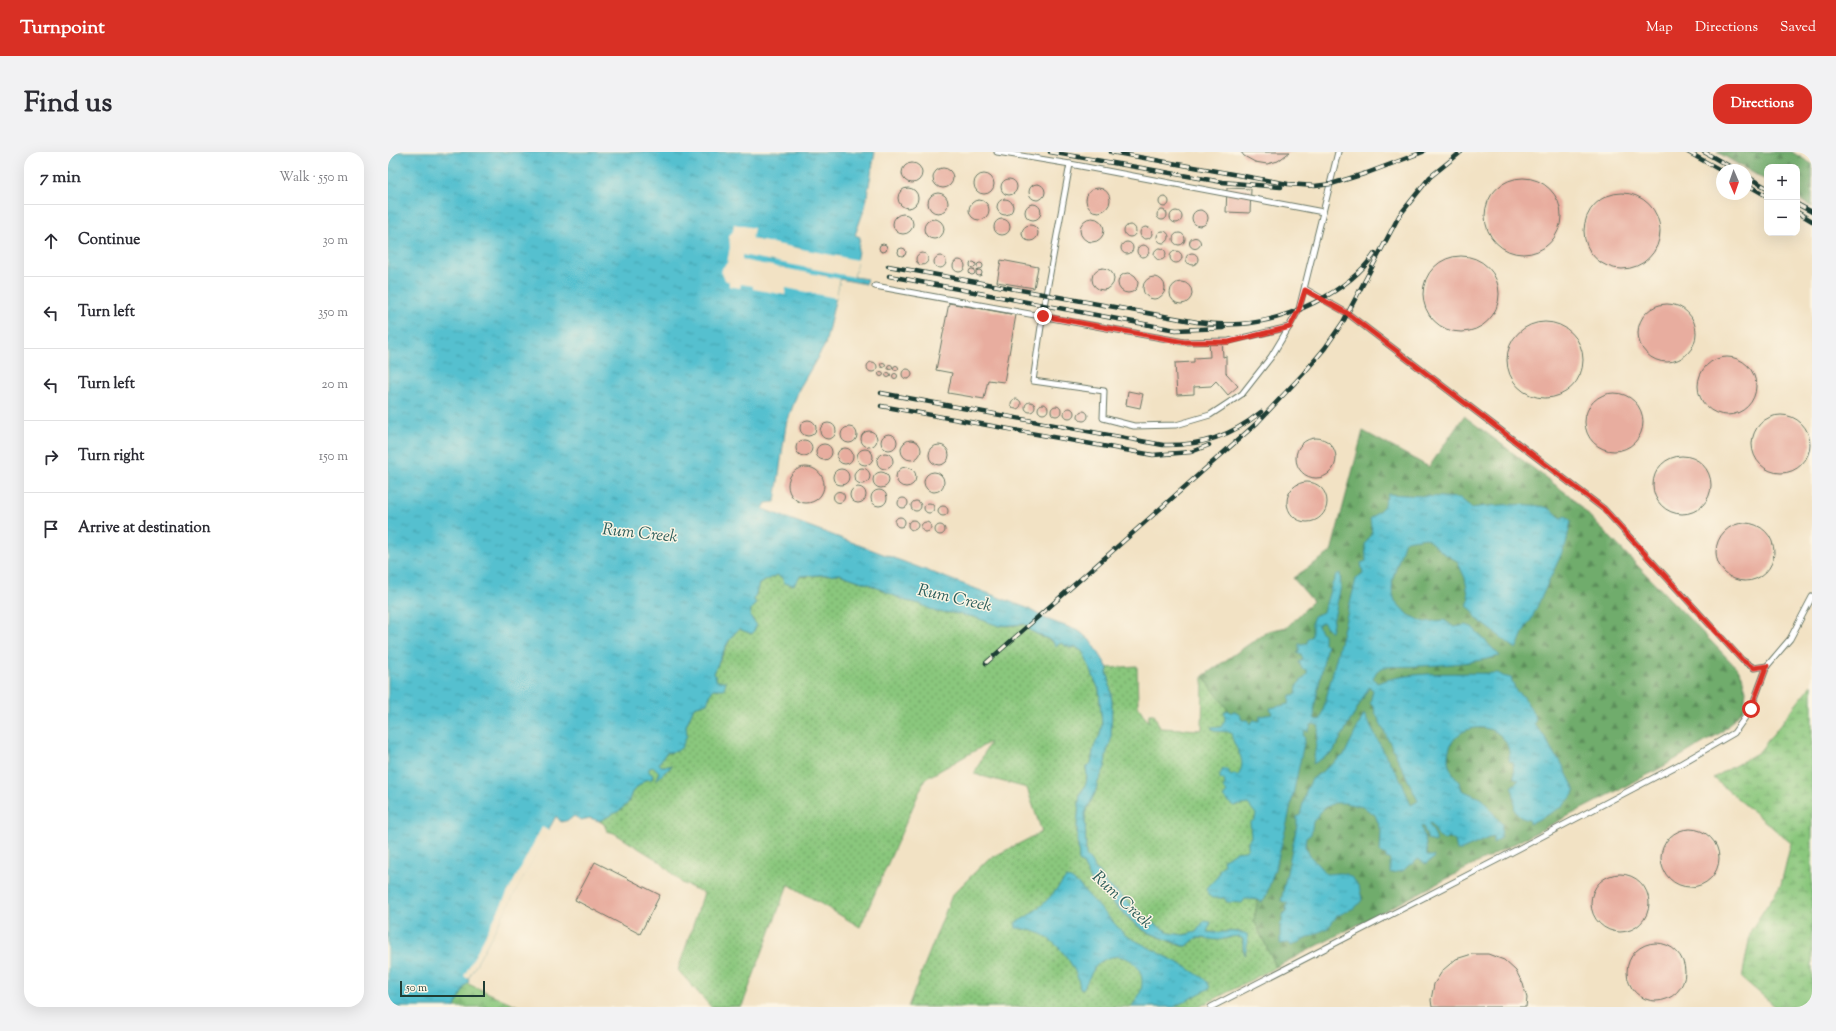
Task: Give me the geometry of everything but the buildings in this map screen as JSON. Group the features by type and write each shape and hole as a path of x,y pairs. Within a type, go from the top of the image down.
{"lane":[{"path":"997,152 1070,164 1323,212"},
{"path":"1070,164 1033,381 1104,391 1103,418 1134,426 1176,425 1210,415 1242,394 1272,357 1290,327 1299,309 1305,290 1338,152"},
{"path":"876,286 1184,342 1229,342 1290,327"},
{"path":"1305,290 1347,313 1604,509 1742,660 1754,668 1767,666"},
{"path":"1211,1007 1509,854 1682,763 1734,733 1751,709 1767,666 1790,639 1812,597"}],"green space":[{"path":"1717,152 1792,152 1812,164 1812,207 1800,200 1800,164 1764,164 1764,179 1752,172 1752,164 1738,164"},
{"path":"1464,416 1570,496 1737,668 1742,676 1746,691 1744,708 1722,732 1657,770 1276,967 1254,920 1289,745 1231,714 1203,676 1268,631 1287,627 1313,601 1293,578 1331,552 1363,431 1429,467"},
{"path":"839,574 871,585 906,601 920,604 936,612 953,613 974,617 1008,626 1025,624 1031,631 1056,644 1061,643 1070,648 1076,647 1083,652 1099,690 1102,724 1100,735 1094,746 1091,763 1086,768 1086,785 1080,793 1077,841 1080,857 1084,866 1098,887 1117,908 1136,925 1144,931 1181,946 1187,946 1196,938 1226,939 1235,935 1243,939 1245,954 1243,932 1206,932 1211,923 1204,921 1196,932 1184,935 1170,933 1151,922 1106,883 1086,855 1085,813 1105,767 1106,755 1111,739 1112,702 1107,674 1108,668 1137,666 1138,706 1148,722 1149,714 1154,714 1160,728 1202,730 1203,676 1231,714 1289,745 1254,920 1276,967 1199,1007 908,1007 952,895 987,860 1042,832 1027,788 974,774 990,742 925,779 860,927 788,884 742,1006 711,1007 678,970 704,893 682,883 659,861 614,833 607,831 604,824 599,821 628,803 632,792 645,780 649,768 654,766 659,772 656,780 672,766 661,766 659,763 666,753 677,751 687,735 686,726 694,707 707,703 713,689 718,689 714,673 732,635 739,629 752,634 754,620 750,617 751,609 756,603 754,600 759,584 777,575 783,578"},
{"path":"1812,684 1812,1007 1776,1007 1742,978 1751,930 1781,884 1791,843 1713,778 1759,752"},
{"path":"466,983 520,1007 453,1007"}],"water":[{"name":"Rum Creek","path":"388,152 875,152 865,207 855,235 860,237 854,277 867,279 866,284 840,279 825,345 799,389 786,425 775,502 766,503 763,509 1027,608 1046,619 1079,631 1092,642 1108,668 1107,674 1109,678 1112,702 1111,740 1106,755 1105,767 1085,813 1086,855 1106,883 1151,922 1170,933 1184,935 1196,932 1204,921 1211,922 1207,932 1238,932 1247,934 1248,941 1245,955 1243,939 1237,936 1219,940 1196,938 1187,946 1183,946 1145,931 1133,922 1093,884 1083,864 1079,861 1077,826 1080,793 1086,785 1086,768 1091,763 1094,746 1100,735 1102,724 1099,690 1083,652 1076,647 1070,648 1061,643 1056,646 1052,641 1031,631 1025,624 999,626 974,617 953,613 936,612 920,604 906,601 871,585 839,574 800,576 794,585 784,583 783,578 777,575 759,584 754,600 756,603 751,609 750,617 757,625 752,634 739,629 734,633 724,650 714,673 717,681 726,681 724,689 713,689 707,703 694,707 686,726 687,735 682,747 677,751 666,753 659,763 661,766 672,766 656,780 659,772 654,767 649,768 649,772 653,775 652,779 645,780 632,792 628,803 619,811 599,821 590,818 581,820 574,816 569,820 561,822 556,816 468,979 469,982 465,986 455,1007 388,1007"},
{"path":"1388,494 1460,498 1472,508 1510,505 1541,506 1552,510 1560,518 1566,516 1571,521 1566,544 1516,649 1477,619 1472,610 1467,606 1469,600 1465,578 1457,561 1443,553 1426,538 1405,541 1393,578 1392,590 1395,601 1407,614 1424,622 1444,620 1454,627 1466,625 1472,627 1500,656 1457,664 1384,667 1377,671 1373,678 1377,683 1421,674 1498,673 1511,678 1516,691 1524,697 1536,718 1534,725 1543,734 1556,757 1560,760 1575,790 1568,801 1562,806 1529,824 1529,820 1522,818 1515,811 1514,797 1511,787 1519,780 1514,778 1513,762 1509,761 1508,747 1502,737 1492,730 1481,728 1469,729 1459,734 1451,744 1448,757 1449,767 1459,782 1462,790 1482,799 1502,824 1501,838 1493,843 1493,836 1462,850 1457,850 1455,841 1449,837 1445,840 1439,837 1431,823 1429,824 1435,835 1435,842 1428,840 1423,826 1421,826 1426,844 1427,856 1434,856 1433,859 1426,864 1418,859 1403,871 1390,873 1390,860 1386,858 1386,855 1380,852 1381,830 1375,815 1363,807 1345,803 1334,803 1323,809 1313,822 1311,834 1306,838 1305,846 1310,856 1326,874 1344,873 1353,878 1359,888 1362,900 1356,907 1337,916 1328,928 1291,946 1289,943 1280,944 1280,924 1282,922 1282,915 1286,911 1287,903 1281,901 1297,825 1297,817 1300,815 1306,791 1312,779 1344,755 1364,714 1386,756 1402,782 1411,805 1418,801 1374,708 1370,703 1373,690 1369,687 1333,752 1313,764 1319,726 1314,724 1311,725 1308,732 1305,730 1303,736 1305,738 1288,819 1277,863 1265,899 1262,902 1258,900 1245,899 1242,903 1227,902 1224,898 1212,898 1208,895 1207,888 1217,877 1220,868 1224,865 1223,860 1235,852 1245,851 1248,849 1248,841 1251,837 1250,823 1255,819 1256,814 1248,804 1234,806 1223,797 1227,792 1223,788 1225,785 1224,779 1220,779 1220,774 1223,769 1227,769 1231,775 1233,774 1238,776 1242,764 1241,758 1234,744 1231,732 1214,731 1211,728 1221,727 1225,720 1224,712 1228,710 1231,713 1233,711 1240,715 1242,720 1248,720 1250,724 1254,720 1259,721 1260,716 1272,714 1270,708 1289,704 1290,695 1296,694 1297,685 1307,674 1307,670 1302,669 1299,662 1303,659 1301,654 1297,653 1299,651 1299,644 1307,643 1308,639 1312,636 1312,621 1314,616 1323,612 1336,575 1340,573 1341,586 1331,632 1323,622 1318,625 1320,631 1324,634 1324,644 1327,645 1315,704 1314,718 1317,720 1321,719 1356,579 1363,574 1361,563 1366,561 1365,544 1372,533 1370,519 1383,507"},
{"path":"1066,878 1071,879 1080,886 1125,935 1186,967 1203,978 1208,983 1210,988 1174,1007 1131,1007 1139,995 1142,984 1141,973 1136,965 1129,959 1119,957 1109,958 1099,963 1092,972 1083,989 1080,988 1079,981 1073,967 1052,941 1039,933 1016,928 1015,923 1043,904"}],"pier":[{"path":"734,224 754,228 752,239 857,260 854,277 742,255 742,260 840,279 836,298 786,288 785,295 753,289 753,286 741,284 740,288 729,286 729,282 725,280 721,271 727,263 730,247 729,236 733,231"},
{"path":"542,827 549,831 468,979 464,976"}],"railway":[{"path":"1050,152 1222,182 1281,187"},
{"path":"1111,152 1288,184 1315,186 1331,184 1367,173 1423,152"},
{"path":"986,663 1257,423 1303,374 1325,348 1343,322 1399,216 1430,177 1461,152"},
{"path":"1688,152 1716,168"},
{"path":"1704,152 1725,164"},
{"path":"1752,179 1764,186"},
{"path":"1752,187 1764,194"},
{"path":"1800,206 1812,212"},
{"path":"1800,214 1812,221"},
{"path":"888,266 1197,322 1235,324 1258,322 1277,317 1296,311 1315,302 1349,281 1375,253"},
{"path":"889,276 1176,330 1224,328"},
{"path":"881,393 1163,445 1191,444 1215,438 1239,427 1261,412"},
{"path":"881,406 1153,455 1191,452 1209,445"}],"route":[{"path":"1043,316 1184,342 1229,342 1290,327 1299,309 1305,290 1347,313 1604,509 1742,660 1754,668 1767,666 1751,709"}]}
